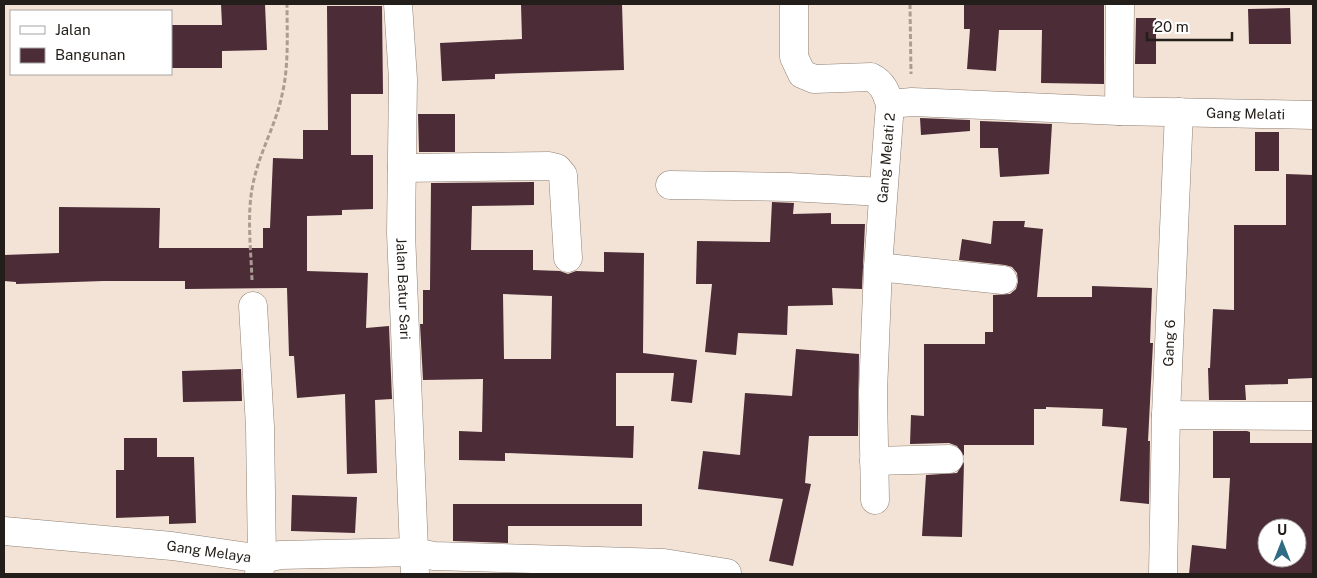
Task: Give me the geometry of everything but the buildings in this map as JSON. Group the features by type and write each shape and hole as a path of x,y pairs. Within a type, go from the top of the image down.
{"street":[{"name":"Jalan Batur Sari","path":"398,4 403,79 401,233 414,563"},
{"path":"794,4 794,57 802,74 814,79 871,77 878,80 901,103"},
{"path":"1119,111 1120,4"},
{"name":"Gang Melati 2","path":"875,500 873,392 878,267 883,192 901,103 1179,112"},
{"name":"Gang Melati","path":"1179,112 1313,115"},
{"name":"Gang 6","path":"1163,574 1166,415 1179,112"},
{"path":"402,168 549,166 557,168 563,175 568,258"},
{"path":"670,185 789,186 883,192"},
{"path":"878,267 1003,280"},
{"path":"253,306 260,427 260,567"},
{"path":"1166,415 1313,416"},
{"path":"874,461 949,459"},
{"name":"Gang Melaya","path":"4,531 172,546 260,567 280,555 414,563 434,556 664,563 726,572"}],"path":[{"path":"253,306 252,191 258,158 277,114 283,93 286,62 287,4"},
{"path":"901,103 910,4"}]}
